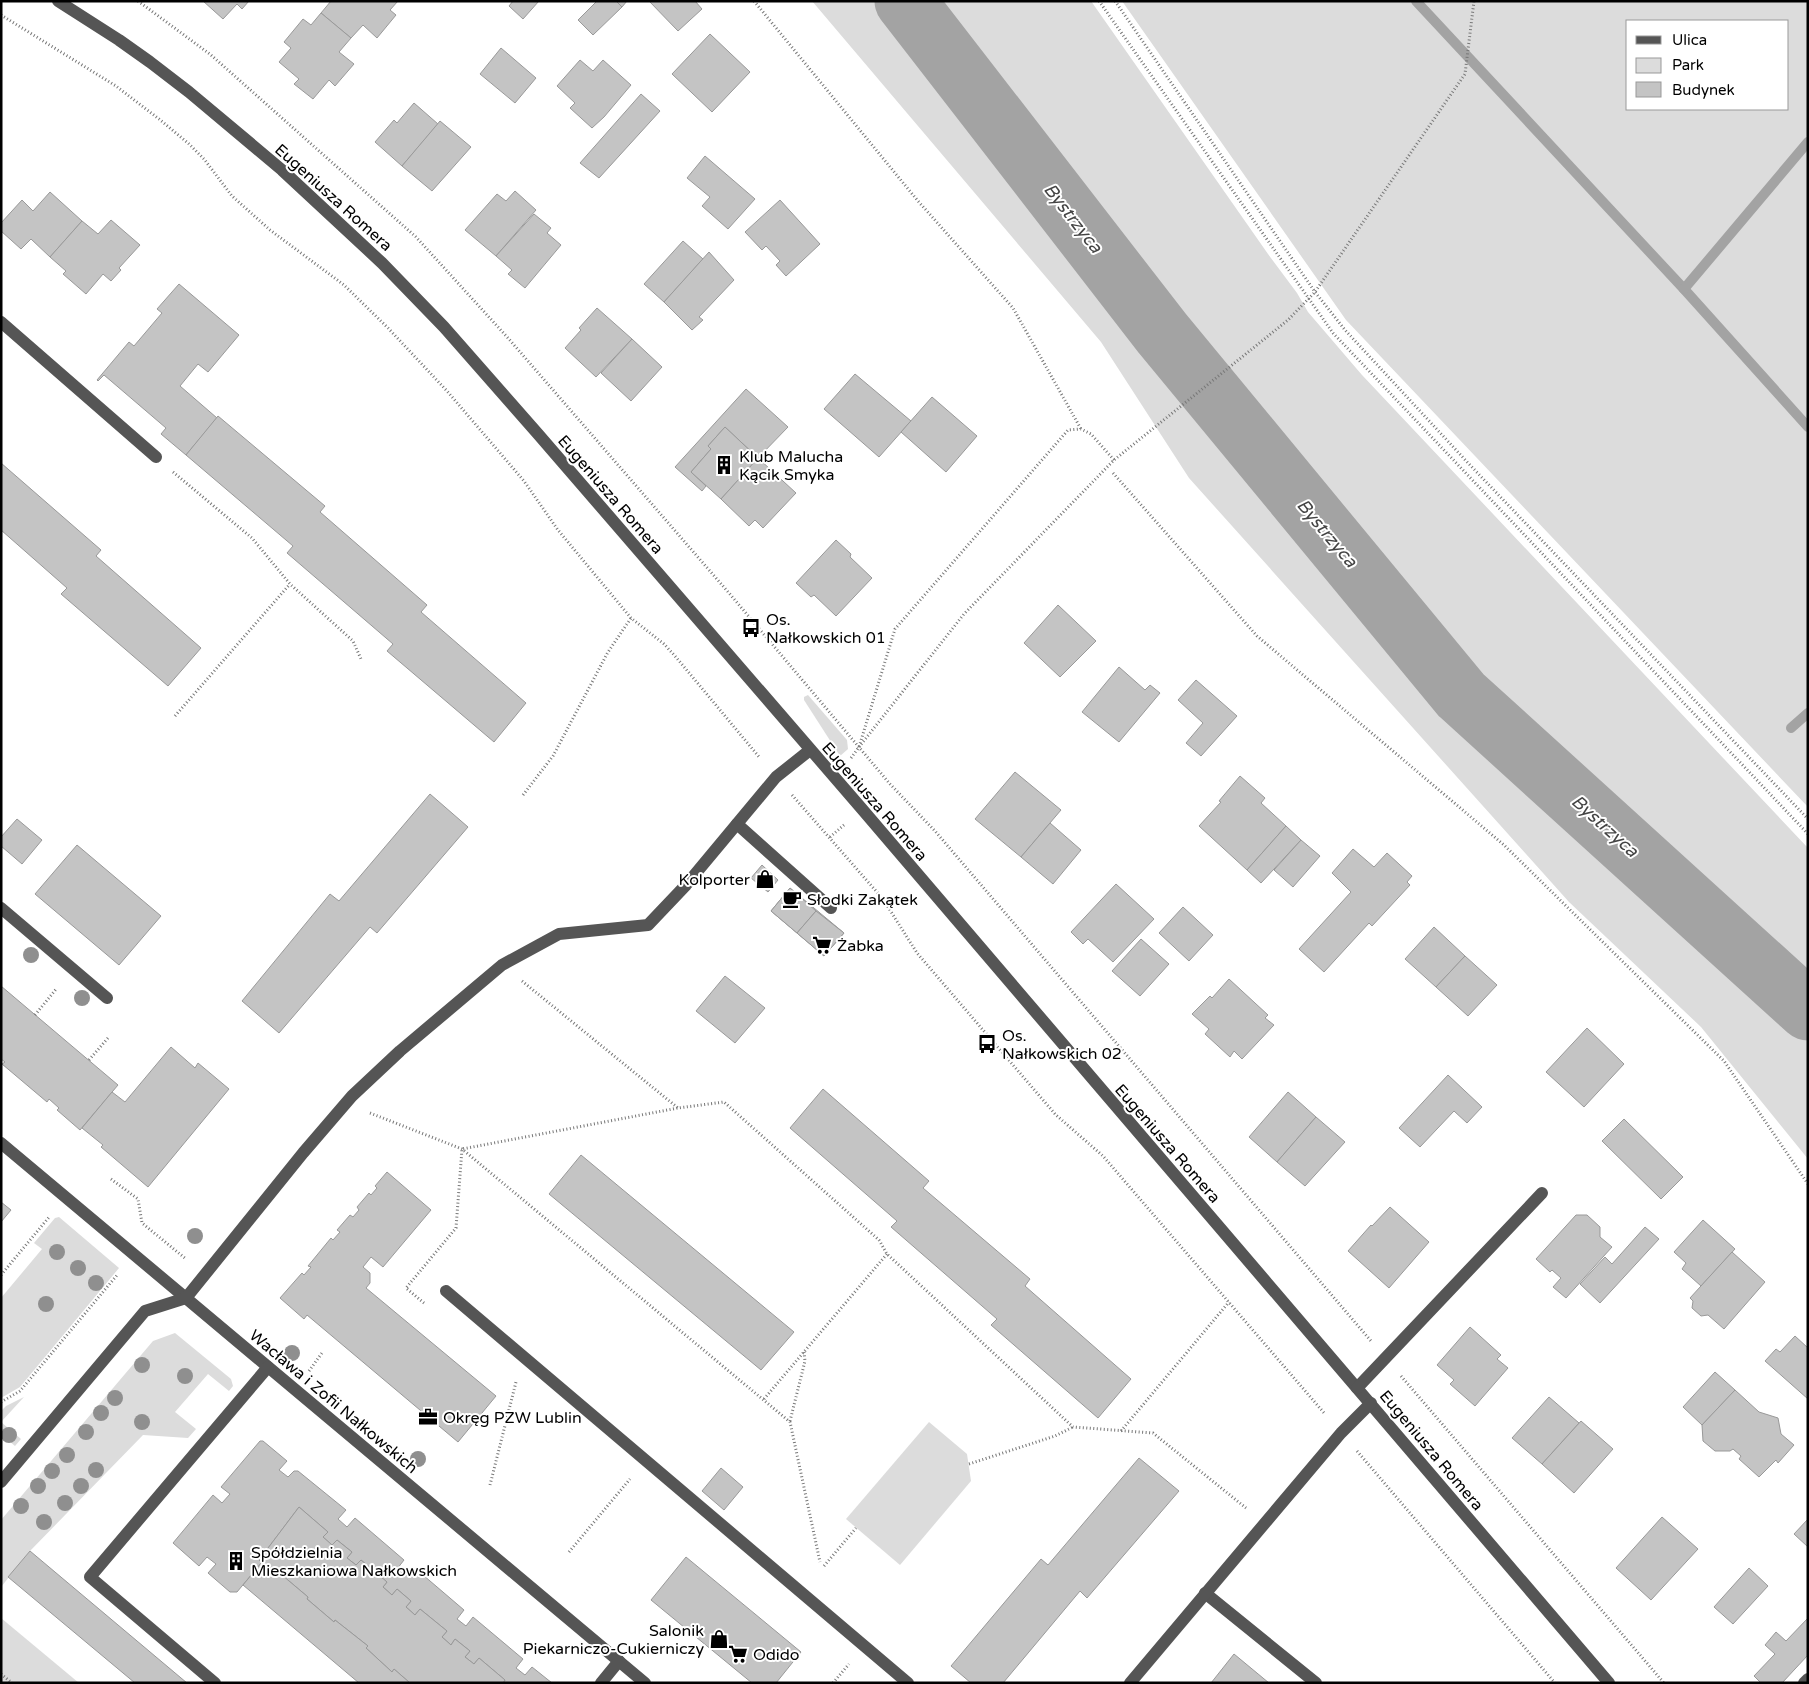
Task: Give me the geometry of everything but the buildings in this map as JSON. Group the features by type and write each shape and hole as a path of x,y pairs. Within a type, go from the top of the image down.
{"street":[{"name":"Eugeniusza Romera","path":"58,1 119,40 189,92 282,170 399,280 486,374 835,778 1609,1683"},
{"path":"1,322 156,456"},
{"path":"1,1482 145,1311 186,1298 303,1153 352,1096 400,1050 502,965 559,934 648,925 686,886 776,777 810,750"},
{"path":"737,824 831,908"},
{"path":"1,908 107,998"},
{"name":"Wacława i Zofii Nałkowskich","path":"1,1143 645,1683"},
{"path":"1357,1388 1542,1193"},
{"path":"446,1291 908,1683"},
{"path":"215,1683 90,1577 268,1367"},
{"path":"1130,1683 1341,1433 1371,1403"},
{"path":"1205,1593 1316,1683"},
{"path":"601,1683 619,1661"},
{"path":"1804,1683 1808,1679"}],"path":[{"path":"138,1 211,56 416,237 508,338 890,784 935,831 1664,1683"},
{"path":"754,1 918,201 1013,308 1081,429"},
{"path":"1099,1 1333,333 1808,834"},
{"path":"1115,1 1315,292 1345,330 1469,464 1808,819"},
{"path":"835,778 964,614 1114,460 1288,320 1315,292 1465,74 1474,1"},
{"path":"1,15 116,86 188,142 232,196 270,230 344,285 388,328 453,398 524,481 558,530 631,618 664,644 675,656 776,777 830,837 883,900 917,953 1043,1100 1056,1115 1103,1156 1555,1683"},
{"path":"859,747 895,629 1068,430 1081,429 1091,434 1114,460"},
{"path":"156,456 252,538 290,584 353,641 361,658"},
{"path":"1113,473 1257,636 1504,845 1724,1061 1808,1184"},
{"path":"175,716 290,584"},
{"path":"524,795 553,756 608,652 631,618"},
{"path":"830,837 849,821"},
{"path":"521,980 678,1108"},
{"path":"34,1015 58,986"},
{"path":"90,1060 108,1038"},
{"path":"352,1096 364,1111 462,1149 790,1422"},
{"path":"462,1149 678,1108 724,1102 880,1240 887,1254 1072,1427"},
{"path":"428,1307 406,1288 456,1228 462,1149"},
{"path":"111,1178 138,1199 142,1223 191,1263"},
{"path":"1,1275 65,1198"},
{"path":"1,1402 20,1391 135,1254"},
{"path":"764,1400 887,1254"},
{"path":"1121,1431 1229,1302"},
{"path":"804,1351 805,1361 790,1422 820,1562"},
{"path":"307,1375 322,1353"},
{"path":"490,1485 517,1383 510,1377"},
{"path":"969,1464 1055,1436 1072,1427 1153,1433 1248,1509"},
{"path":"569,1552 632,1476"},
{"path":"824,1566 856,1528"},
{"path":"833,1683 851,1662"},
{"path":"1,1674 12,1683"}],"green space":[{"path":"812,1 1091,1 1297,293 1308,312 1362,375 1808,848 1808,1159 1701,1027 1569,902 1189,478 1101,342"},
{"path":"1122,1 1808,1 1808,807 1346,320"},
{"path":"808,695 847,740 848,749 840,756 804,700 804,697"},
{"path":"59,1217 119,1268 20,1387 1,1398 1,1298 42,1249 34,1243 55,1218"},
{"path":"175,1333 231,1379 233,1386 229,1391 208,1374 175,1412 196,1429 188,1438 143,1435 30,1551 1,1587 1,1520 153,1341"},
{"path":"24,1397 1,1422 1,1411 6,1406"},
{"path":"1,1422 21,1439 15,1446 1,1434"},
{"path":"929,1422 967,1454 971,1481 900,1565 846,1519"},
{"path":"1,1618 79,1683 1,1683"}],"waterway":[{"name":"Bystrzyca","path":"905,1 1162,333 1461,695 1808,1010"},
{"path":"1416,1 1684,289 1808,427"},
{"path":"1684,289 1808,142"},
{"path":"1791,728 1808,713"}],"place":[{"name":"Klub Malucha Kącik Smyka","path":"724,465"},
{"name":"Os. Nałkowskich 01","path":"751,628"},
{"name":"Kolporter","path":"765,879"},
{"name":"Słodki Zakątek","path":"792,899"},
{"name":"Żabka","path":"822,945"},
{"name":"Os. Nałkowskich 02","path":"987,1044"},
{"name":"Okręg PZW Lublin","path":"428,1417"},
{"name":"Spółdzielnia Mieszkaniowa Nałkowskich","path":"236,1561"},
{"name":"Salonik Piekarniczo-Cukierniczy","path":"719,1639"},
{"name":"Odido","path":"738,1654"}]}
